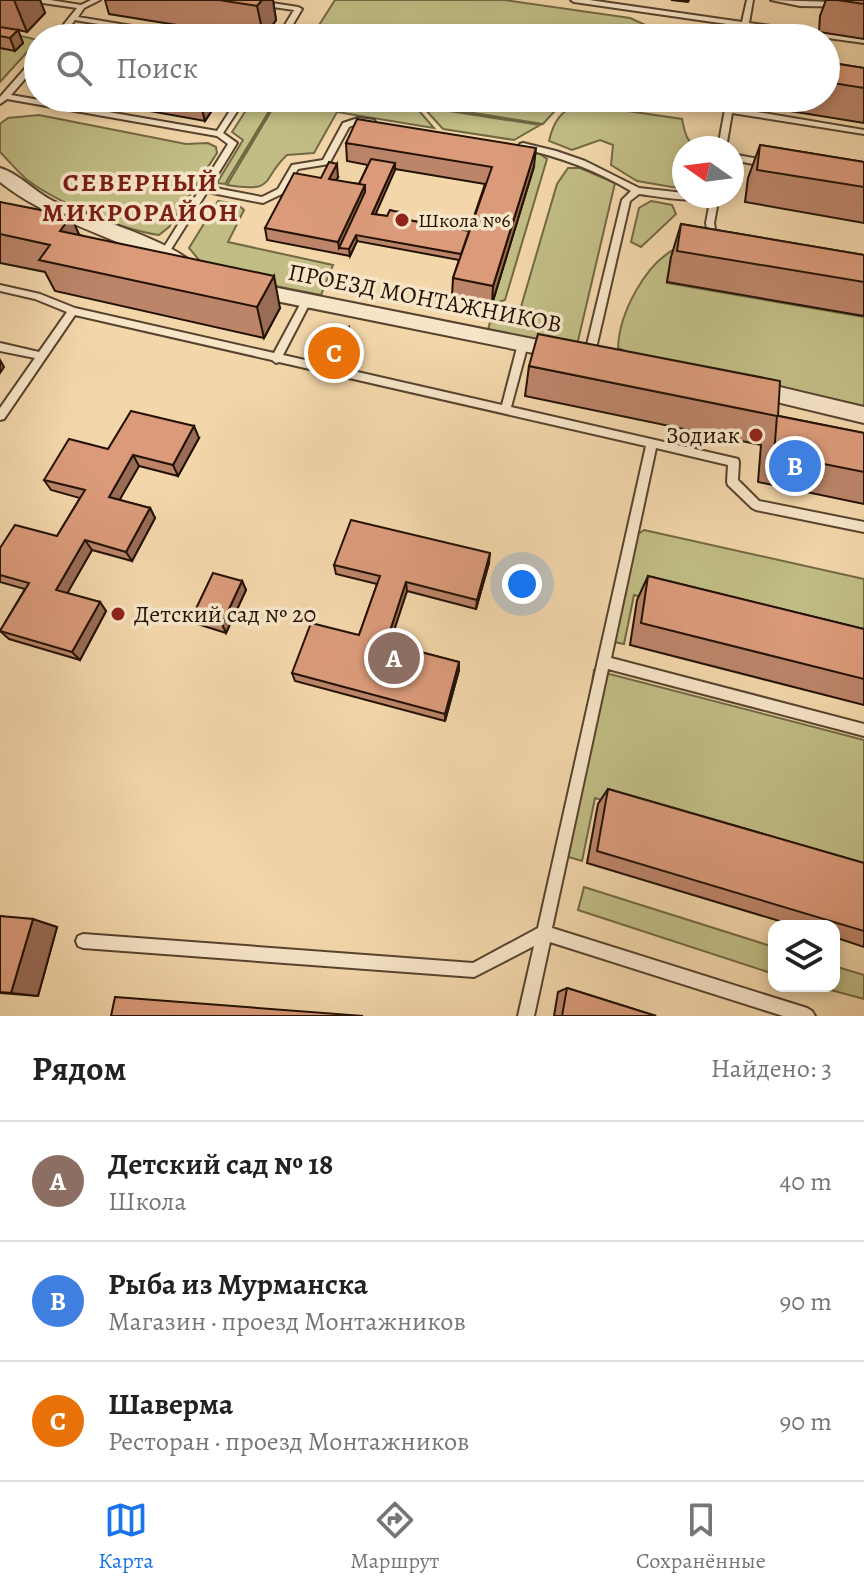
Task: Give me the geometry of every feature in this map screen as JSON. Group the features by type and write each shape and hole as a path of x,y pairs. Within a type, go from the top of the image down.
{"street":[{"path":"0,173 14,186 46,204 165,252 202,279"},
{"name":"ПРОЕЗД МОНТАЖНИКОВ","path":"232,285 597,359"},
{"path":"725,383 864,415"}],"lane":[{"path":"36,0 82,7"},
{"path":"69,24 82,7 97,0"},
{"path":"238,0 298,9 289,24"},
{"path":"574,0 745,24 750,0"},
{"path":"774,0 800,4 864,5"},
{"path":"74,18 109,24"},
{"path":"840,38 864,41"},
{"path":"3,99 24,75"},
{"path":"3,99 24,102"},
{"path":"83,112 219,134 233,143 165,252"},
{"path":"219,134 233,112"},
{"path":"724,136 729,112"},
{"path":"741,112 864,132"},
{"path":"204,189 263,200 281,191 295,167 326,162 351,121 387,125"},
{"path":"513,145 548,150 611,175 637,191 672,195"},
{"path":"744,159 776,165"},
{"path":"597,359 626,200 637,191"},
{"path":"714,208 711,240 723,251"},
{"path":"0,288 37,296 73,311 734,462 732,482 756,505 864,527"},
{"path":"276,359 306,301"},
{"path":"0,416 73,311"},
{"path":"505,411 523,344"},
{"path":"0,347 41,356"},
{"path":"526,1016 652,444"},
{"path":"606,663 864,730"},
{"path":"83,941 474,970 544,933 807,1016"}],"shaded area":[{"path":"335,0 504,0 630,18 644,24 320,24"},
{"path":"0,31 24,37 24,55 0,82"},
{"path":"245,112 269,112 225,184 217,183 243,140 232,132"},
{"path":"271,112 337,112 314,153 287,155 261,186 227,185"},
{"path":"337,112 420,112 434,128"},
{"path":"428,112 456,112 540,125 514,140 443,129"},
{"path":"467,112 554,112 543,124"},
{"path":"565,112 634,112 682,119 687,136 672,136 672,187 637,181 611,165 613,145 600,140 572,150 549,141 553,128"},
{"path":"39,115 186,144 208,143 216,147 217,153 169,227 159,235 144,232 109,221 54,197 26,179 0,152 0,124 8,118"},
{"path":"513,150 540,154 547,159 505,300 492,304 534,167"},
{"path":"568,168 580,168 615,183 577,345 572,350 487,334 490,322 508,323 518,317 557,184"},
{"path":"218,201 237,204 244,210 228,242 333,265 321,295 210,273 189,248"},
{"path":"651,201 672,205 676,214 641,247 631,242 639,208"},
{"path":"677,248 696,261 671,257 667,283 864,317 864,406 632,354 618,348 623,320 636,291 654,265"},
{"path":"644,530 864,579 864,652 634,595 624,644 605,640 634,537"},
{"path":"594,670 864,740 864,877 595,798 582,861 565,856"},
{"path":"584,887 768,945 768,972 578,910"},
{"path":"840,968 864,975 864,999 838,992"}],"building":[{"path":"219,0 262,0 257,6"},
{"path":"837,0 864,0 864,4"},
{"path":"0,27 18,30 10,38 0,36"},
{"path":"840,64 864,68 864,88 840,84"},
{"path":"357,119 536,148 493,286 453,278 492,167 346,143"},
{"path":"760,145 864,162 864,187 757,170"},
{"path":"371,159 395,163 372,214 387,216 390,210 400,212 397,218 447,227 450,220 460,222 458,229 469,231 461,254 356,235 349,249 339,248 365,192 365,185 359,184"},
{"path":"329,162 337,164 329,179 365,185 338,242 265,228 294,173 321,178"},
{"path":"0,202 71,216 60,231 274,276 257,307 39,260 50,245 0,234"},
{"path":"681,224 864,255 864,282 677,251"},
{"path":"333,324 349,328 341,347 325,344"},
{"path":"538,334 780,381 778,416 864,433 864,472 774,454 777,416 529,366"},
{"path":"131,411 194,426 173,465 133,455 109,497 150,508 126,552 85,540 56,590 100,602 72,652 0,631 29,583 0,575 0,548 15,525 57,536 85,490 44,480 69,439 108,449"},
{"path":"351,520 490,553 477,600 406,582 386,643 459,662 445,714 292,673 311,623 359,635 380,576 334,565"},
{"path":"213,573 242,581 222,624 193,615"},
{"path":"648,576 864,629 864,679 641,623"},
{"path":"608,789 864,863 864,931 840,924 840,920 827,920 597,851"},
{"path":"0,916 33,919 11,993 0,992"},
{"path":"567,988 656,1016 562,1016"},
{"path":"115,997 363,1016 111,1016"}],"place":[{"name":"Школа №6","path":"402,220"},
{"name":"Шаверма","path":"334,353"},
{"name":"Зодиак","path":"756,435"},
{"name":"Рыба из Мурманска","path":"795,466"},
{"name":"Детский сад № 20","path":"118,614"},
{"name":"Детский сад № 18","path":"394,658"}],"district":[{"name":"СЕВЕРНЫЙ МИКРОРАЙОН","path":"141,197"}]}
